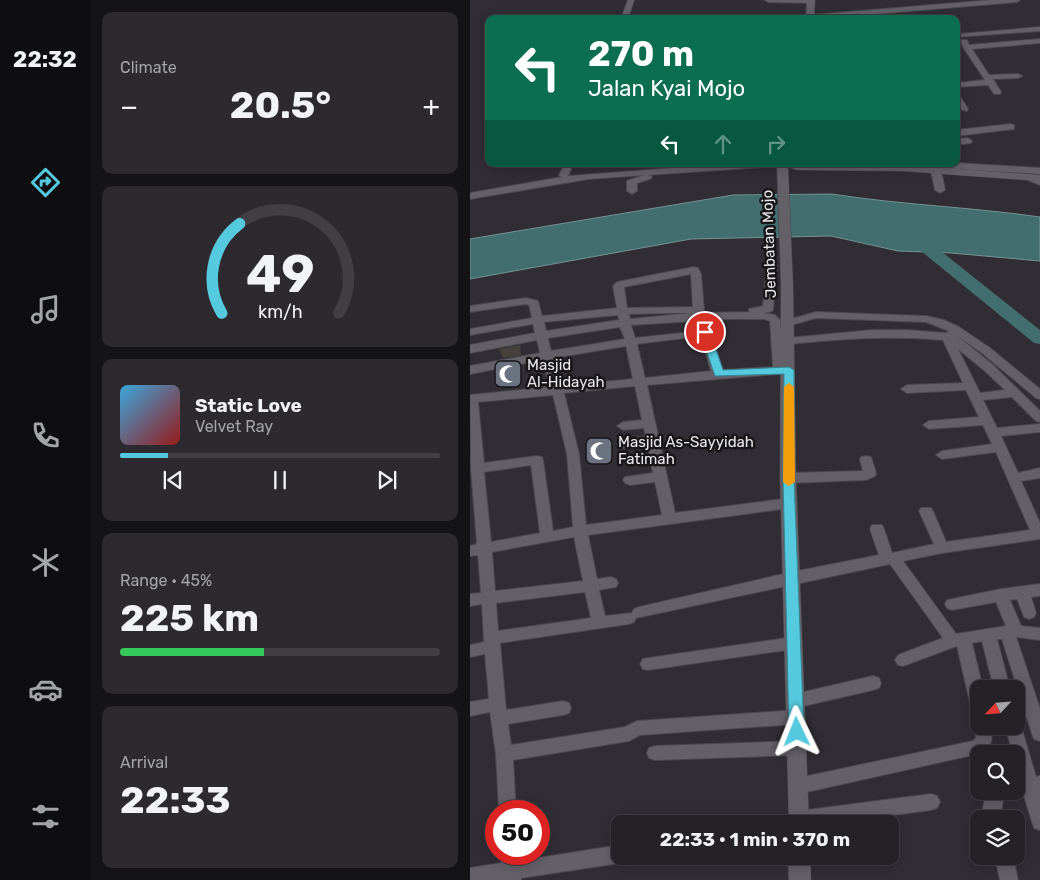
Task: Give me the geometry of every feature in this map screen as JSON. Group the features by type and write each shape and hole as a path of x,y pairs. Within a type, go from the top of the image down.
{"main road":[{"path":"810,15 811,0"},
{"name":"Jembatan Mojo","path":"784,167 788,341 784,370 790,502 799,815"},
{"path":"797,167 941,167 1028,177 1040,176"},
{"path":"800,865 800,880"}],"street":[{"path":"626,15 632,0"},
{"path":"768,0 811,0"},
{"path":"880,15 941,10 996,1 1017,0"},
{"path":"960,40 1040,29"},
{"path":"960,40 1040,41"},
{"path":"960,40 997,92"},
{"path":"960,85 1018,76"},
{"path":"960,103 964,109"},
{"path":"960,133 1011,127"},
{"path":"960,142 968,141"},
{"path":"564,174 568,167"},
{"path":"633,167 696,167"},
{"path":"470,196 547,182 664,167"},
{"path":"644,178 664,167"},
{"path":"632,191 632,180 720,173 735,167"},
{"path":"940,190 941,167 1040,171"},
{"path":"470,190 564,174 590,176"},
{"path":"1028,177 1040,182"},
{"path":"470,332 537,319 624,310 768,310 772,265"},
{"path":"670,519 618,288 621,284 694,270 699,310"},
{"path":"470,309 505,303 531,301 534,303 573,454 580,531 599,623"},
{"path":"505,303 509,324"},
{"path":"470,349 541,336 625,324 718,315 771,317 776,324 784,370 718,374 558,392 471,399 473,452 477,469 474,499 484,548 504,754 506,800"},
{"path":"788,320 816,315 939,322 1040,418"},
{"path":"470,370 631,341 705,332 718,374"},
{"path":"788,341 872,333 952,333 987,351 1040,395"},
{"path":"470,651 493,642 599,623 792,578 890,560 942,548 1039,534 1000,446 949,344 952,333"},
{"path":"907,389 1014,393"},
{"path":"929,425 986,421"},
{"path":"623,426 648,424"},
{"path":"993,434 1040,428"},
{"path":"623,444 652,439"},
{"path":"942,455 1000,446"},
{"path":"477,469 538,460 547,538"},
{"path":"788,478 866,475 870,473 866,460"},
{"path":"1014,478 1040,473"},
{"path":"630,480 661,477"},
{"path":"470,551 580,531 790,502"},
{"path":"926,511 942,548"},
{"path":"878,529 890,560 958,640 971,680"},
{"path":"470,600 489,596 611,583"},
{"path":"952,604 1040,590"},
{"path":"1022,593 1030,613"},
{"path":"1001,595 1040,734"},
{"path":"903,660 958,640 988,634 1011,632 1040,634"},
{"path":"988,634 1000,680"},
{"path":"648,664 794,643"},
{"path":"504,754 629,734 637,728 796,709 873,683"},
{"path":"470,709 563,708"},
{"path":"798,786 977,747 985,741 984,735"},
{"path":"1014,735 1040,822"},
{"path":"655,753 797,748"},
{"path":"845,815 931,802"},
{"path":"470,877 510,868 611,855"},
{"path":"1006,865 1009,880"}],"shaded area":[{"path":"832,194 1040,217 1040,261 951,253 898,251 831,236 691,239 470,279 470,239 733,195"}],"building":[{"path":"520,345 521,355 503,358 499,349"}],"waterway":[{"path":"911,235 1040,339"}],"slow traffic":[{"path":"789,387 789,482"}],"place":[{"name":"Masjid Al-Hidayah","path":"508,374"},
{"name":"Masjid As-Sayyidah Fatimah","path":"599,451"}],"route":[{"path":"705,332 718,374 789,370 788,478 797,732"}]}
